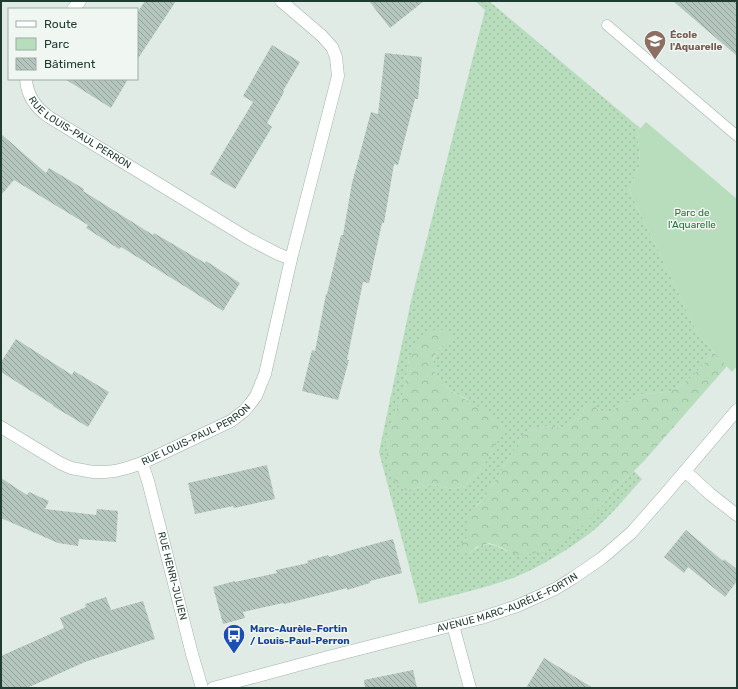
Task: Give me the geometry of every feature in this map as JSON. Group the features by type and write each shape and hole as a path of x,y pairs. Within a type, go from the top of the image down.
{"street":[{"name":"RUE LOUIS-PAUL PERRON","path":"1,427 60,463 71,468 93,472 110,472 142,463 231,421 244,411 256,396 265,374 338,76 336,57 327,41 281,1"},
{"name":"RUE LOUIS-PAUL PERRON","path":"26,80 28,92 32,99 42,112 49,117 249,240 292,259"},
{"name":"AVENUE MARC-AURÈLE-FORTIN","path":"213,688 481,618 517,606 544,594 573,578 602,558 631,533 737,410"},
{"name":"RUE HENRI-JULIEN","path":"142,463 202,688"},
{"path":"686,471 710,494 737,516"},
{"path":"452,625 470,688"}],"lane":[{"path":"607,25 737,136"}],"green space":[{"path":"475,1 489,1 640,128 637,132 640,164 629,190 698,334 714,352 681,386 667,392 637,396 607,413 586,404 582,414 565,428 545,426 529,430 524,434 487,494 476,506 468,528 468,536 463,542 469,554 478,547 487,544 507,551 601,507 610,493 634,471 642,479 617,508 596,528 543,564 523,574 501,582 419,604 379,452 411,301 485,10","holes":["451,338 439,349 433,360 435,373 442,383 451,391 468,400 491,453 479,471 465,486 453,489 432,485 406,490 386,443 391,424 405,388 409,357"]},
{"name":"Parc de l'Aquarelle","path":"646,122 737,199 737,366 732,372 698,334 629,190 640,164 637,132"},
{"path":"443,329 450,331 451,338 439,349 433,359 435,373 442,383 451,391 501,421 504,431 479,471 465,486 453,489 432,485 406,490 397,485 391,473 387,460 386,443 391,424 405,388 409,357 424,334 434,330"},
{"path":"714,352 727,366 644,461 610,493 601,507 586,523 554,548 530,554 518,555 489,543 476,547 469,554 463,553 460,549 468,536 470,514 487,494 524,434 529,430 545,426 565,428 582,414 586,404 590,401 597,409 607,413 637,396 667,392 681,386"}],"building":[{"path":"145,1 176,1 138,58 138,12"},
{"path":"369,1 424,1 390,28"},
{"path":"673,1 737,1 737,56"},
{"path":"272,45 300,62 267,123 272,127 235,189 210,174 253,102 243,96"},
{"path":"385,53 422,57 418,99 415,99 398,165 394,164 384,223 382,223 369,283 363,282 347,360 349,360 338,400 302,391 312,350 315,351 326,294 341,235 343,235 352,183 371,112 378,114"},
{"path":"67,80 127,80 111,108"},
{"path":"1,134 46,173 49,168 84,189 83,191 153,235 154,233 205,263 206,261 240,283 223,311 121,247 119,249 86,228 88,225 14,180 1,195"},
{"path":"16,339 72,375 74,371 109,392 88,427 1,372 1,362"},
{"path":"267,465 275,499 234,508 233,506 195,514 188,483"},
{"path":"1,478 27,495 29,492 49,501 45,509 96,515 97,509 118,511 116,542 79,539 78,546 58,543 1,518"},
{"path":"686,530 723,561 724,559 737,569 737,581 725,597 688,567 684,573 664,557"},
{"path":"393,539 402,573 370,581 370,583 347,590 347,588 284,604 243,612 245,618 223,624 213,587 277,573 276,570 308,563 307,561 328,555 329,557"},
{"path":"106,597 111,610 143,601 155,639 85,662 27,688 1,688 1,656 64,628 60,618 86,607 85,604"},
{"path":"544,658 593,688 526,688"},
{"path":"413,670 417,688 365,688 364,680"}],"place":[{"name":"École l'Aquarelle","path":"655,60"},
{"name":"Marc-Aurèle-Fortin / Louis-Paul-Perron","path":"234,654"}]}
